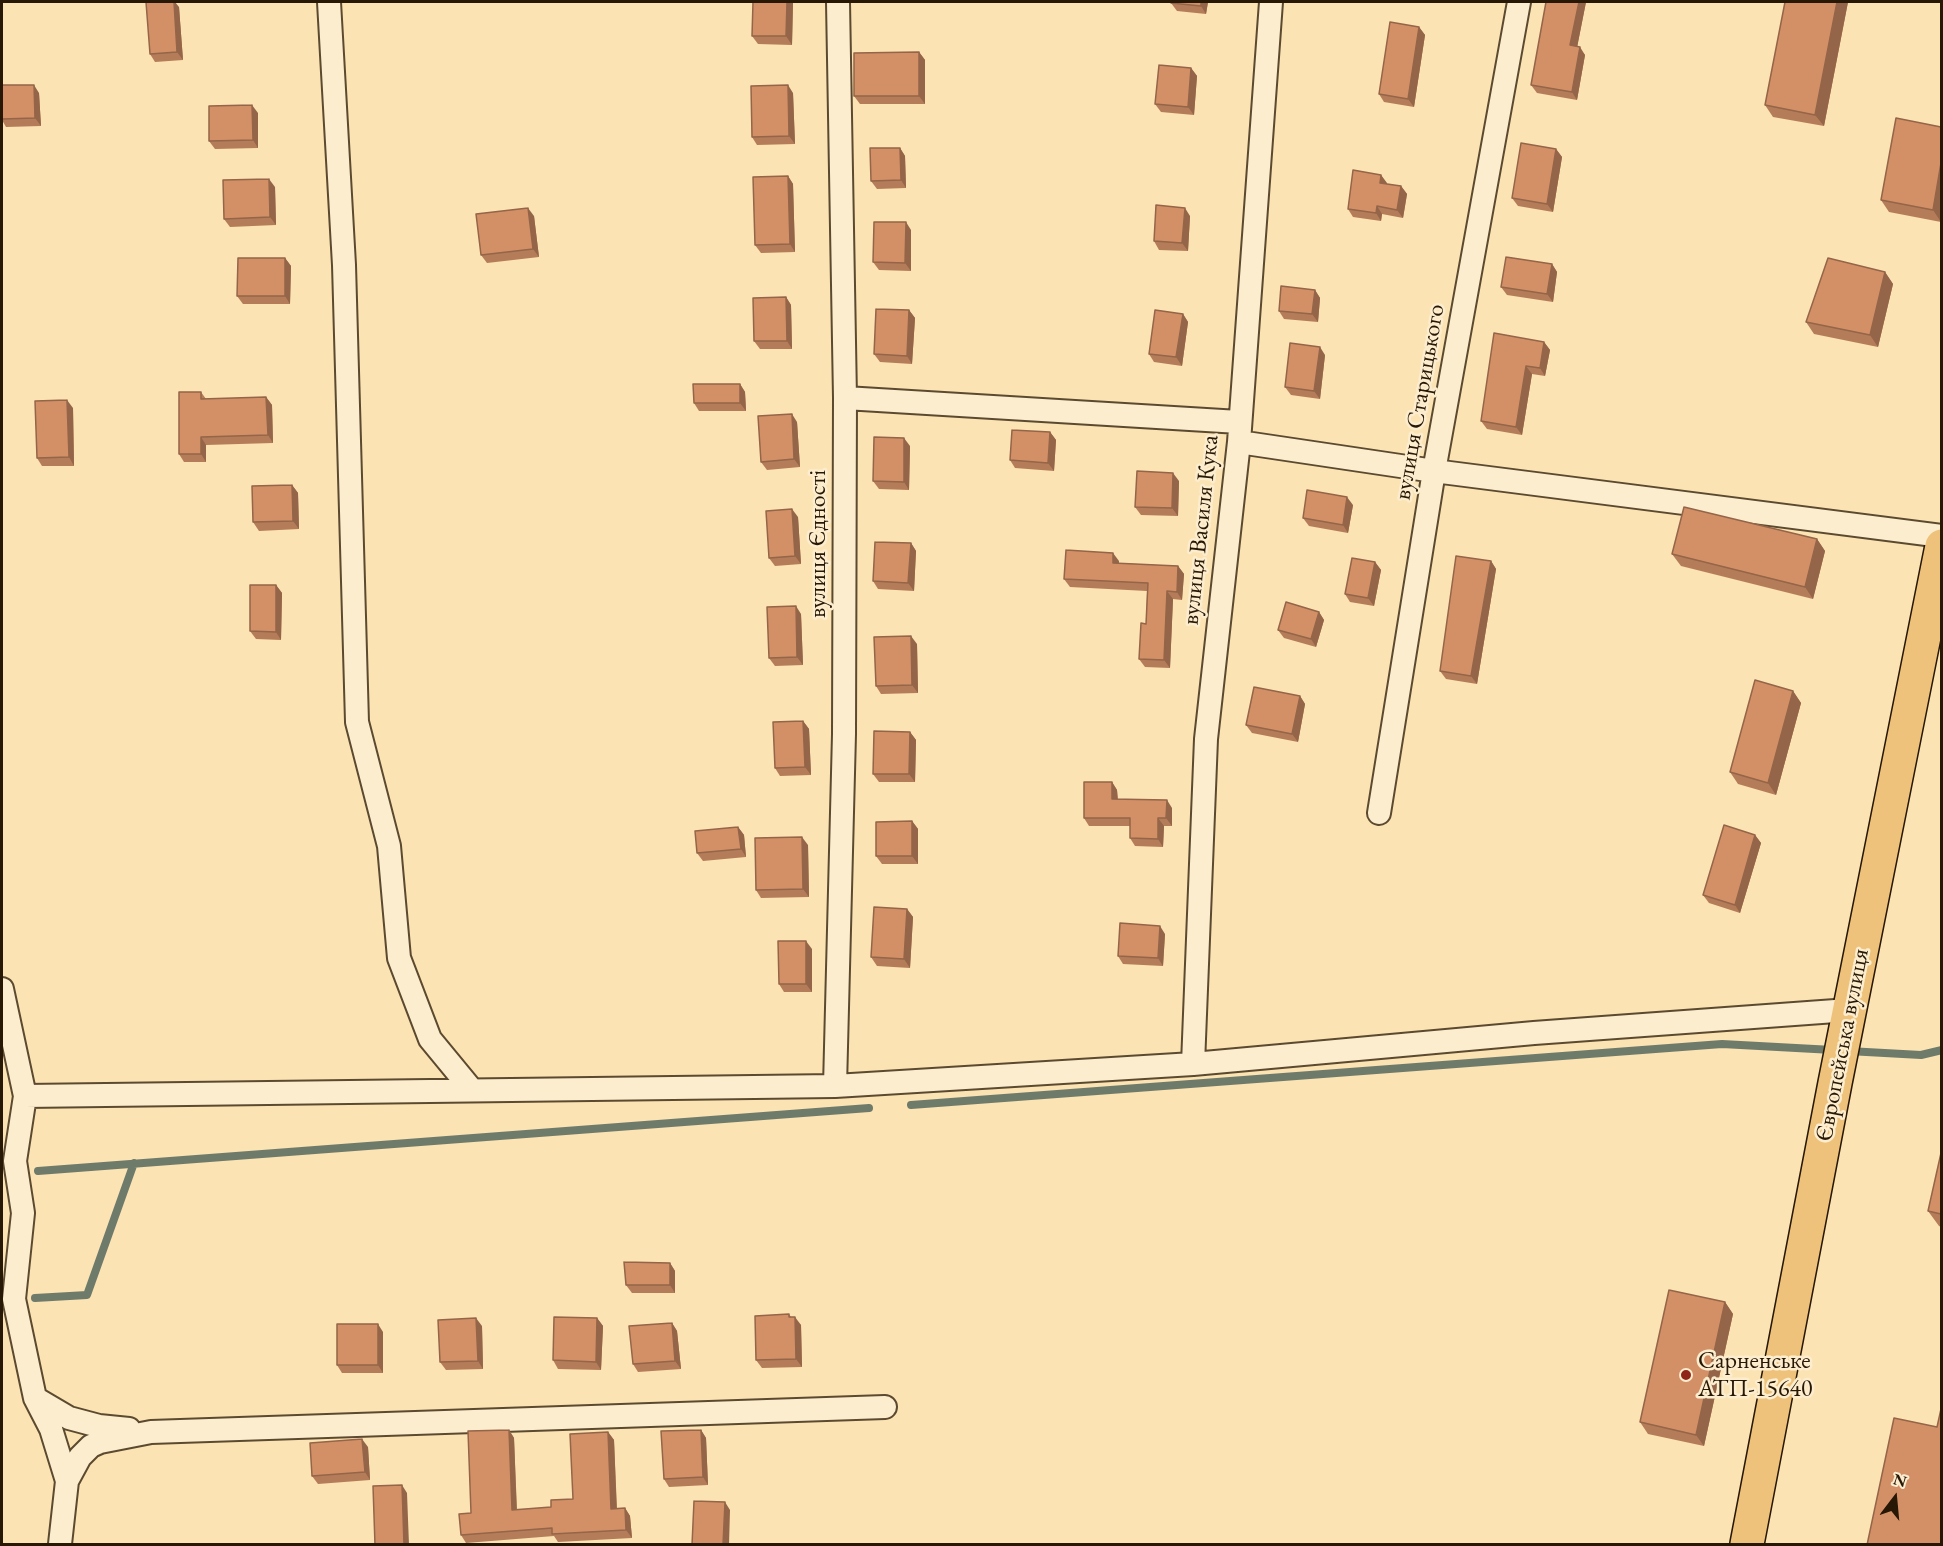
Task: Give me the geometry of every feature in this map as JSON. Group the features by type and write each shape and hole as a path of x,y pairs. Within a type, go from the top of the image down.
{"main road":[{"name":"Європейська вулиця","path":"1747,1545 1941,546"}],"street":[{"path":"328,2 344,265 357,722 389,846 399,958 430,1039 472,1090"},
{"name":"вулиця Єдності","path":"835,1086 844,734 845,398 838,2"},
{"name":"вулиця Василя Кука","path":"1193,1064 1206,740 1239,432 1271,2"},
{"name":"вулиця Старицького","path":"1379,813 1434,471 1519,2"},
{"path":"845,398 1239,432 1434,471 1941,536"},
{"path":"2,989 25,1096 15,1161 22,1224 14,1299 36,1398 51,1429 67,1481"},
{"path":"25,1096 835,1086 1193,1064 1534,1033 1847,1021"},
{"path":"36,1398 69,1418 99,1426 151,1432 885,1407"},
{"path":"60,1545 67,1481 73,1467 91,1446 100,1442 151,1432"}],"building":[{"path":"146,2 174,2 177,52 150,54"},
{"path":"753,2 787,2 786,36 752,36"},
{"path":"1201,2 1201,6 1171,3"},
{"path":"1546,2 1579,2 1570,45 1580,47 1572,92 1531,85"},
{"path":"1785,2 1837,2 1815,115 1765,105"},
{"path":"1390,22 1419,27 1408,99 1379,94"},
{"path":"919,52 919,96 854,96 854,53"},
{"path":"1159,65 1191,68 1188,107 1155,104"},
{"path":"2,85 34,85 35,118 2,119"},
{"path":"788,85 789,136 752,137 751,86"},
{"path":"252,105 253,140 209,141 209,106"},
{"path":"1896,118 1941,127 1941,163 1933,210 1881,200"},
{"path":"1521,143 1556,149 1547,204 1512,198"},
{"path":"870,148 900,148 901,180 871,181"},
{"path":"1353,170 1381,175 1380,183 1401,186 1397,210 1377,206 1376,213 1348,209"},
{"path":"788,176 790,244 755,245 753,177"},
{"path":"269,179 270,217 224,219 223,180"},
{"path":"1156,205 1185,208 1182,243 1154,241"},
{"path":"528,208 533,249 481,255 476,214"},
{"path":"874,222 906,222 905,263 873,262"},
{"path":"1506,257 1552,264 1547,294 1501,287"},
{"path":"238,258 285,258 285,296 237,296"},
{"path":"1828,258 1885,272 1870,335 1806,322"},
{"path":"1281,286 1315,290 1312,314 1279,311"},
{"path":"786,297 787,341 754,341 753,298"},
{"path":"876,309 909,310 907,356 874,354"},
{"path":"1155,310 1183,314 1176,357 1149,354"},
{"path":"1494,333 1544,342 1540,368 1526,366 1516,427 1481,421"},
{"path":"1290,343 1320,347 1314,391 1285,387"},
{"path":"693,384 740,384 740,403 694,403"},
{"path":"179,392 201,392 201,399 266,397 268,435 201,437 201,454 179,454"},
{"path":"67,400 69,457 37,458 35,401"},
{"path":"792,414 794,459 761,462 758,416"},
{"path":"1012,430 1050,432 1048,463 1010,460"},
{"path":"874,437 904,438 904,482 873,481"},
{"path":"1137,471 1173,473 1172,508 1135,507"},
{"path":"292,485 293,521 253,522 252,486"},
{"path":"1307,490 1347,497 1343,525 1303,518"},
{"path":"1684,507 1817,539 1805,587 1672,554"},
{"path":"792,509 795,556 769,558 766,511"},
{"path":"875,542 911,543 908,583 873,581"},
{"path":"1066,550 1113,553 1113,563 1178,566 1177,592 1167,591 1164,660 1139,659 1141,623 1146,624 1148,583 1064,579"},
{"path":"1456,556 1491,561 1471,676 1440,671"},
{"path":"1352,558 1375,562 1368,598 1345,594"},
{"path":"250,585 276,585 276,632 250,631"},
{"path":"1286,602 1319,612 1311,639 1278,630"},
{"path":"796,606 797,657 769,658 767,607"},
{"path":"911,636 912,685 876,686 874,637"},
{"path":"1755,680 1793,691 1768,783 1730,772"},
{"path":"1254,687 1300,696 1292,734 1246,725"},
{"path":"803,721 805,767 775,768 773,722"},
{"path":"874,731 910,732 909,774 873,774"},
{"path":"1084,782 1112,782 1112,799 1167,800 1166,818 1158,818 1158,839 1130,838 1130,818 1084,818"},
{"path":"912,821 912,856 876,856 876,822"},
{"path":"1724,825 1755,835 1735,905 1703,895"},
{"path":"738,827 741,849 697,853 695,831"},
{"path":"802,837 803,889 756,890 755,838"},
{"path":"874,907 907,909 904,959 871,957"},
{"path":"1120,923 1160,926 1158,958 1118,956"},
{"path":"778,941 806,941 806,984 779,984"},
{"path":"1941,1153 1941,1214 1928,1211"},
{"path":"624,1262 670,1263 670,1285 626,1285"},
{"path":"1669,1290 1725,1302 1696,1435 1640,1422"},
{"path":"789,1314 789,1317 795,1317 796,1359 756,1360 755,1316"},
{"path":"554,1317 597,1318 596,1362 553,1360"},
{"path":"476,1318 478,1361 440,1362 438,1320"},
{"path":"672,1323 675,1361 633,1364 629,1326"},
{"path":"337,1324 378,1324 378,1365 337,1365"},
{"path":"1941,1409 1941,1545 1867,1545 1894,1418 1937,1427"},
{"path":"509,1430 512,1510 551,1507 551,1500 573,1499 570,1434 608,1432 611,1509 625,1508 626,1530 552,1534 552,1528 461,1535 459,1514 471,1513 468,1431"},
{"path":"701,1430 703,1477 664,1479 661,1431"},
{"path":"362,1439 365,1472 312,1476 310,1443"},
{"path":"402,1485 404,1545 375,1545 373,1486"},
{"path":"694,1501 725,1502 723,1545 692,1545"}],"waterway":[{"path":"911,1105 1722,1044 1833,1050"},
{"path":"1848,1051 1921,1055 1942,1050"},
{"path":"38,1171 869,1108"},
{"path":"35,1298 87,1295 134,1163"}],"place":[{"name":"Сарненське АТП-15640","path":"1686,1375"}]}
